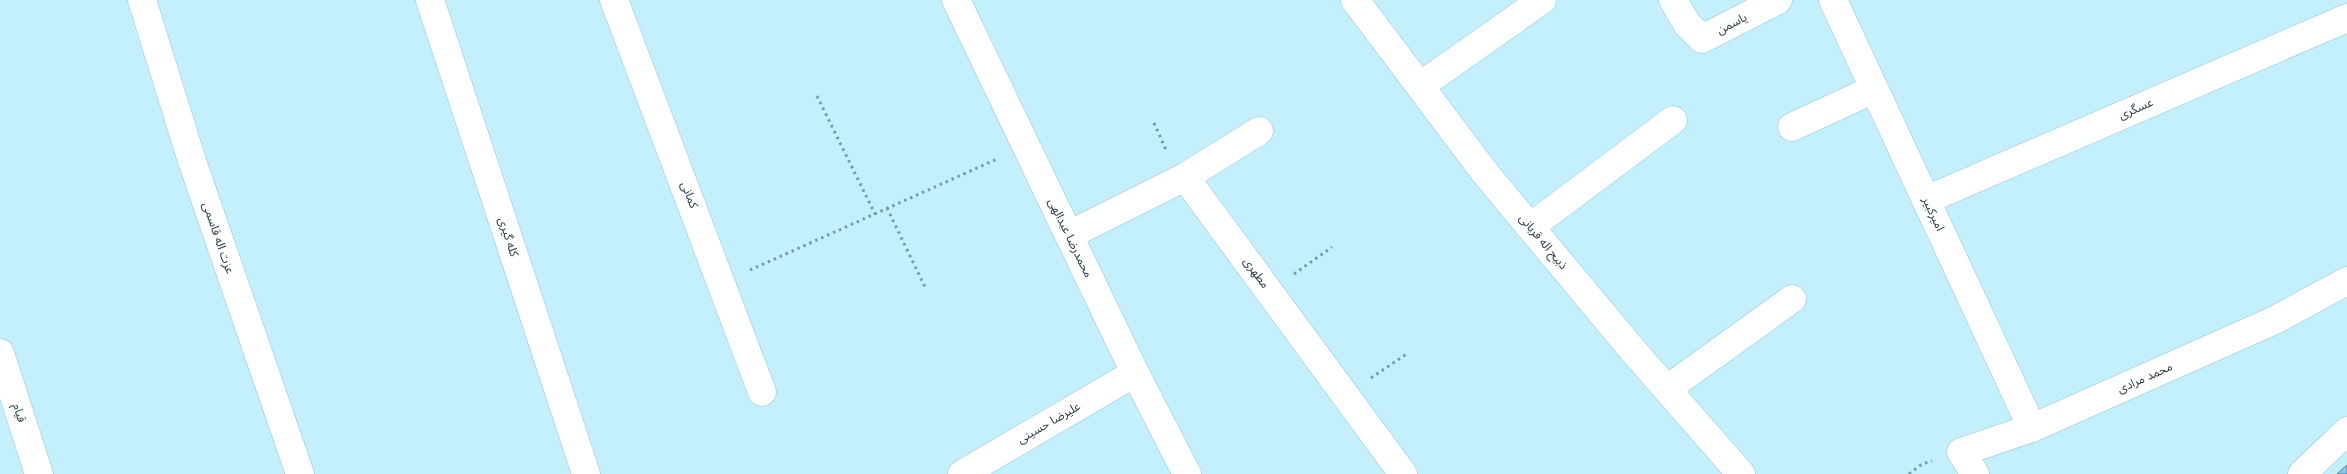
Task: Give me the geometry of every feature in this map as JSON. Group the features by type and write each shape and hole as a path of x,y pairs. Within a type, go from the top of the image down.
{"street":[{"name":"عزت اله قاسمی","path":"142,0 192,161 300,474"},
{"name":"کله گیری","path":"430,0 582,473"},
{"name":"کمانی","path":"614,0 762,392"},
{"name":"محمدرضا عبدالهی","path":"956,0 1135,373 1187,474"},
{"name":"ذبیح اله قربانی","path":"1356,0 1486,174 1741,474"},
{"path":"1420,86 1542,0"},
{"name":"یاسمن","path":"1673,0 1687,24 1702,39 1778,0"},
{"name":"امیرکبیر","path":"1834,0 2032,428"},
{"name":"عسگری","path":"1926,200 2347,18"},
{"path":"1792,127 1874,89"},
{"path":"1530,227 1673,120"},
{"path":"1068,235 1185,177 1259,131"},
{"name":"مطهری","path":"1185,177 1403,474"},
{"name":"محمد مرادی","path":"1975,474 1961,452 2032,428 2275,320 2347,281"},
{"path":"1667,389 1792,299"},
{"name":"قیام","path":"0,353 39,474"},
{"name":"علیرضا حسینی","path":"962,474 1135,373"},
{"path":"2302,474 2347,431"}],"path":[{"path":"817,96 875,214"},
{"path":"722,283 1026,146"},
{"path":"887,208 925,287"},
{"path":"1270,292 1332,246"},
{"path":"1346,396 1408,352"}],"building":[{"path":"2347,465 2347,474 2337,474"}]}
